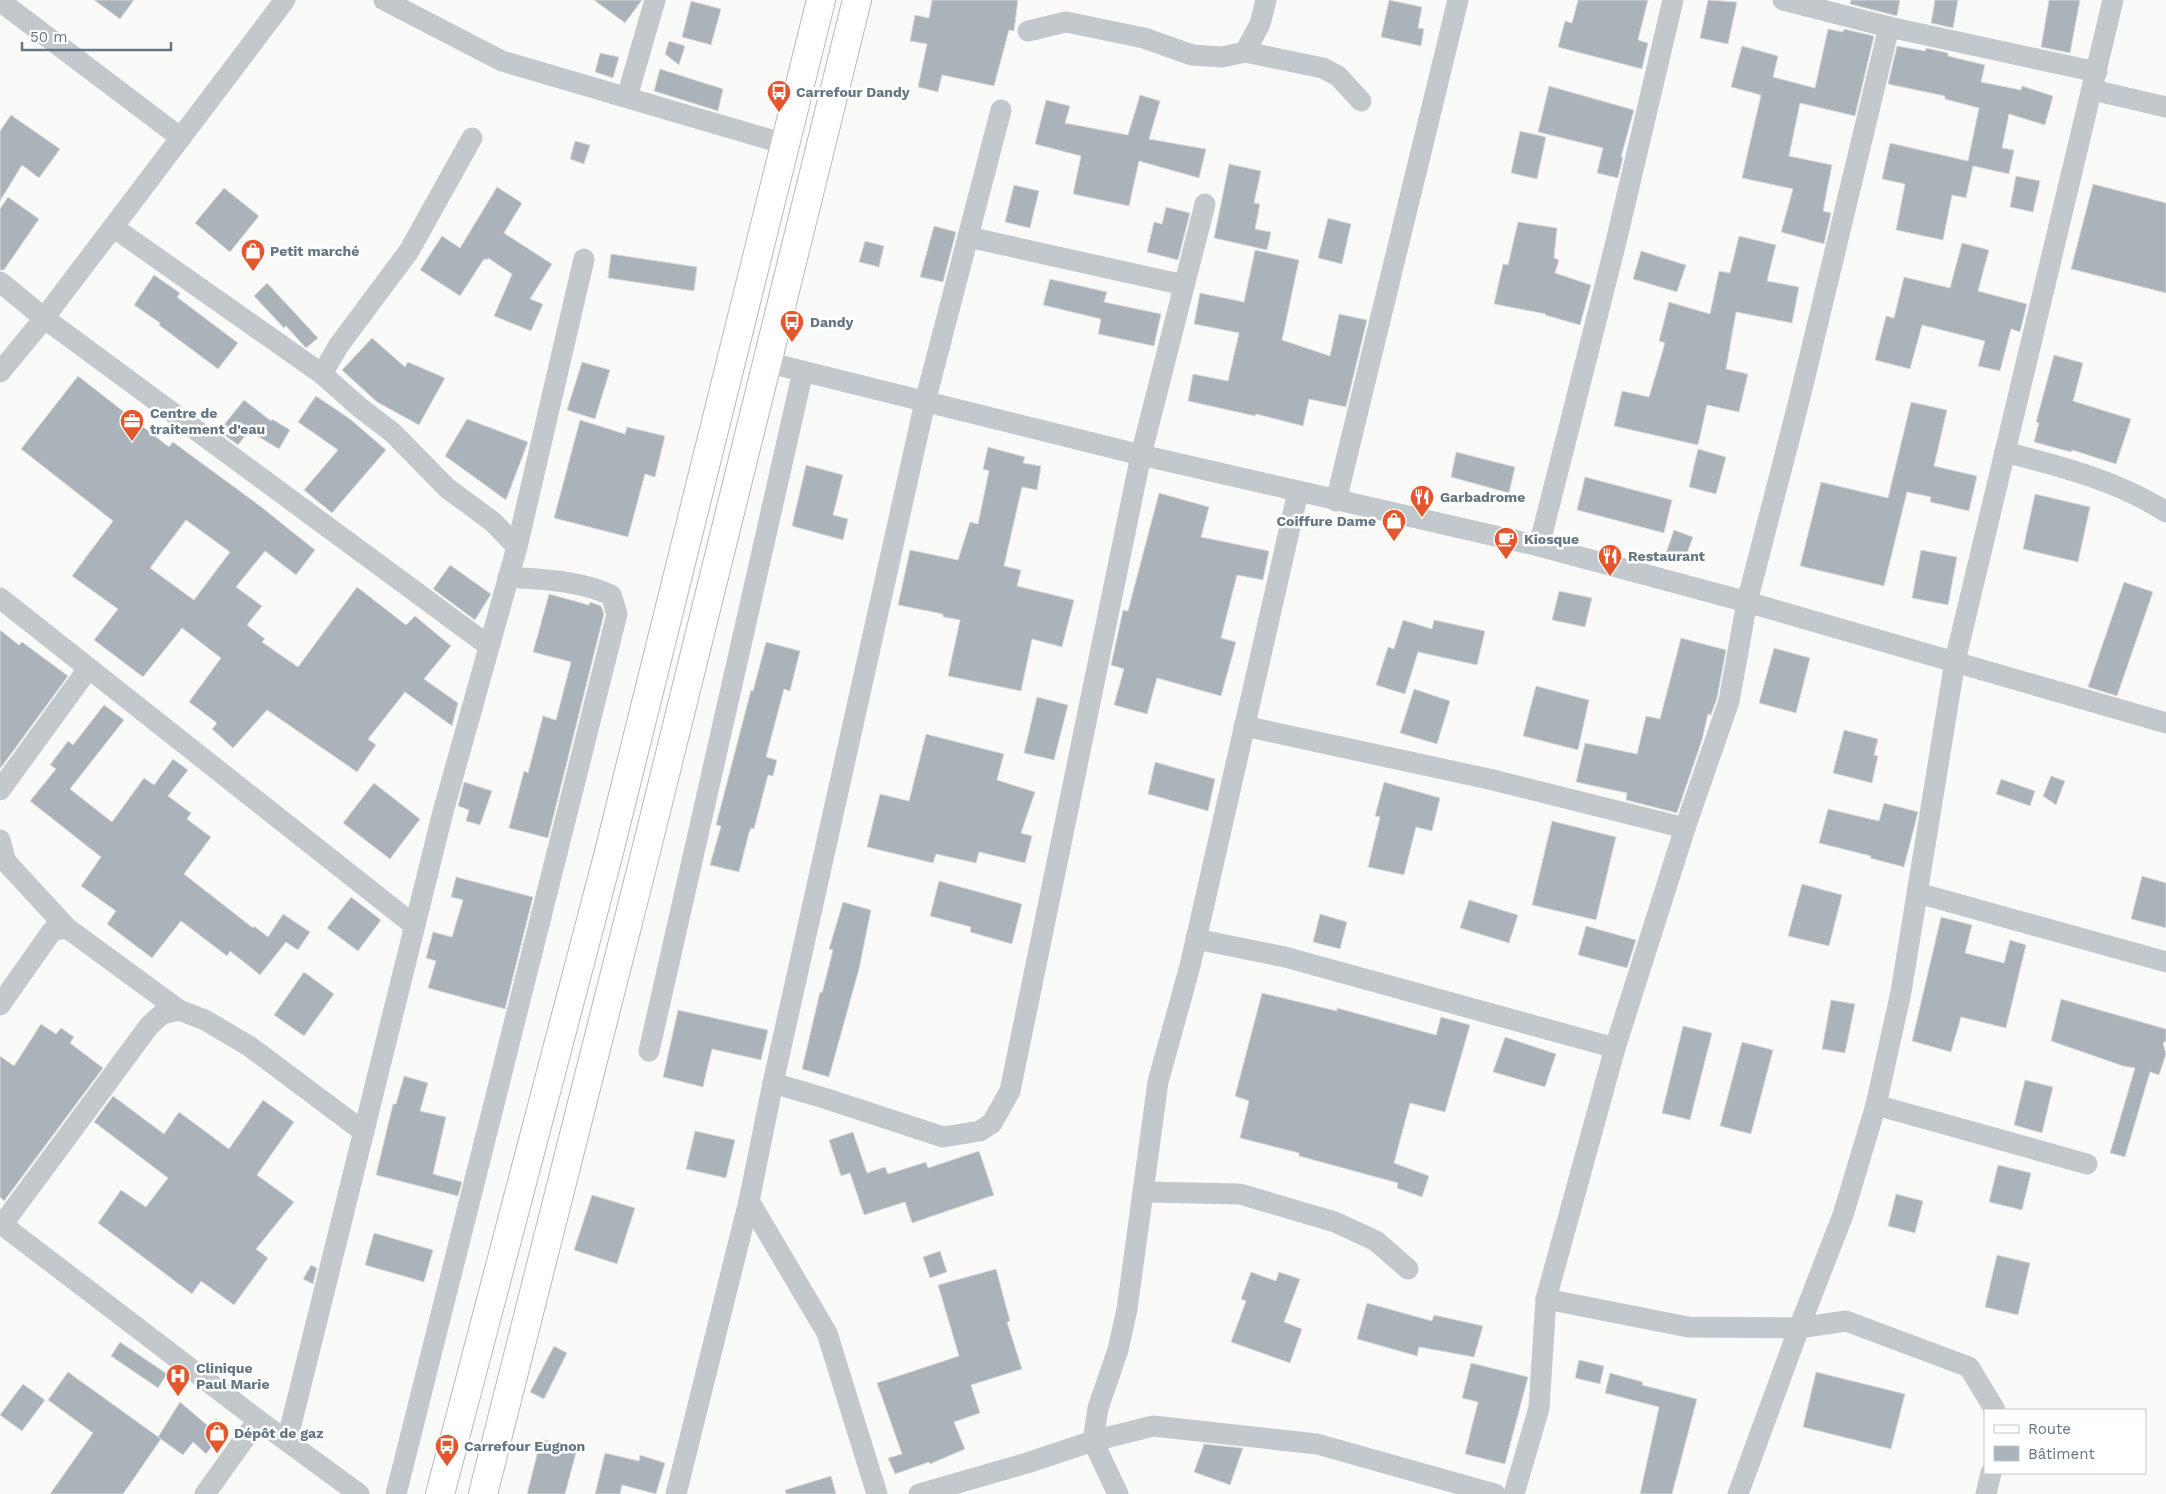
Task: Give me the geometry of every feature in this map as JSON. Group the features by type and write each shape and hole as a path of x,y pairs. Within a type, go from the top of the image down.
{"main road":[{"path":"440,1494 608,856 821,0"},
{"path":"483,1494 642,867 857,0"}],"street":[{"path":"0,372 44,318 285,0"},
{"path":"386,0 502,61 785,144"},
{"path":"627,97 655,0"},
{"path":"1245,52 1260,24 1266,0"},
{"path":"1336,501 1458,0"},
{"path":"1539,546 1615,246 1674,0"},
{"path":"1783,0 2095,80 2166,107"},
{"path":"1738,1494 1799,1328 1844,1215 1876,1105 1901,992 1955,661 2113,0"},
{"path":"0,1 181,138"},
{"path":"1028,31 1066,22 1144,38 1192,55 1222,57 1245,52 1324,68 1338,76 1361,101"},
{"path":"1514,1494 1539,1408 1546,1299 1615,1048 1685,828 1729,701 1747,602 1799,401 1889,27"},
{"path":"676,1494 749,1201 773,1084 925,402 1001,110"},
{"path":"322,374 339,345 409,252 472,138"},
{"path":"773,1084 824,1098 943,1136 980,1130 992,1123 1010,1091 1141,455 1205,204"},
{"path":"113,227 322,374 358,406 393,433 447,488 492,522 517,547"},
{"path":"968,237 1184,285"},
{"path":"287,1441 443,812 517,547 584,259"},
{"path":"0,282 44,318 489,646"},
{"path":"766,362 1141,455 1539,546 1747,602 2166,723"},
{"path":"650,1051 803,371"},
{"path":"2006,452 2082,472 2150,501 2166,512"},
{"path":"1118,1494 1093,1441 1098,1408 1118,1350 1127,1309 1158,1082 1196,939 1298,492"},
{"path":"396,1494 617,614 611,595 597,588 576,583 508,577"},
{"path":"0,598 415,926"},
{"path":"0,790 88,669"},
{"path":"1244,726 1489,779 1685,828"},
{"path":"0,840 6,862 67,928 179,1010 205,1020 249,1046 364,1132"},
{"path":"1918,893 2166,962"},
{"path":"0,1006 52,931 67,928"},
{"path":"1196,939 1285,957 1615,1048"},
{"path":"179,1010 162,1014 149,1026 1,1224 258,1420 359,1494"},
{"path":"1876,1105 2087,1164"},
{"path":"1143,1192 1240,1194 1335,1222 1376,1241 1408,1270"},
{"path":"749,1201 827,1333 877,1494"},
{"path":"1546,1299 1688,1326 1799,1328 1846,1321 1969,1367 1993,1409"},
{"path":"205,1494 258,1420"},
{"path":"919,1494 1027,1463 1093,1441 1153,1426 1317,1444 1495,1494"},
{"path":"1423,1474 1441,1494"},
{"path":"1986,1494 1991,1474"}],"building":[{"path":"94,0 134,0 120,19"},
{"path":"594,0 642,0 625,23"},
{"path":"932,0 1018,0 1014,31 1009,30 994,86 942,75 938,92 918,87 927,44 910,41 915,15 929,18"},
{"path":"1389,0 1422,7 1418,28 1424,29 1421,46 1381,37"},
{"path":"1578,0 1648,0 1638,40 1648,43 1642,69 1558,47 1565,21 1572,23"},
{"path":"1708,0 1737,2 1728,44 1700,38"},
{"path":"1851,0 1900,0 1897,16 1850,4"},
{"path":"1935,0 1958,0 1953,28 1931,23"},
{"path":"2049,0 2080,0 2070,53 2041,47"},
{"path":"691,1 721,9 711,45 682,37"},
{"path":"1828,29 1843,32 1844,29 1874,36 1855,116 1800,103 1789,156 1832,165 1823,211 1831,213 1824,244 1781,232 1793,189 1742,178 1761,95 1731,87 1742,46 1778,56 1773,77 1815,88"},
{"path":"669,41 685,46 679,65 665,54"},
{"path":"1897,46 1925,51 1926,48 1948,53 1948,56 1985,65 1981,82 2021,90 2022,86 2053,96 2045,125 2009,114 2002,148 2014,150 2009,174 1973,166 1966,198 1952,195 1943,240 1896,230 1905,184 1882,179 1890,143 1968,161 1979,108 1945,99 1945,96 1888,84"},
{"path":"600,53 619,57 613,78 595,72"},
{"path":"660,69 723,89 718,111 654,91"},
{"path":"1549,86 1634,110 1621,157 1623,157 1618,178 1597,173 1603,148 1538,132"},
{"path":"1140,95 1160,101 1149,139 1206,149 1199,178 1139,161 1129,206 1073,194 1081,156 1035,144 1046,100 1070,106 1065,123 1128,135"},
{"path":"11,115 60,149 39,178 22,165 0,201 0,131"},
{"path":"1520,131 1546,137 1537,179 1511,173"},
{"path":"575,141 590,145 584,164 570,159"},
{"path":"1229,164 1261,171 1254,203 1260,204 1255,229 1271,232 1267,250 1214,238"},
{"path":"2016,176 2040,181 2033,212 2010,207"},
{"path":"2093,184 2166,203 2166,293 2071,269"},
{"path":"1014,185 1039,191 1030,228 1005,222"},
{"path":"497,187 522,203 504,233 552,264 530,299 543,304 531,331 494,316 512,274 488,258 487,260 484,259 460,296 420,270 442,236 460,248"},
{"path":"224,188 259,216 230,252 195,223"},
{"path":"8,197 39,219 4,270 0,270 0,209"},
{"path":"1166,207 1190,213 1178,260 1147,252 1154,222 1162,224"},
{"path":"1328,218 1351,224 1342,264 1318,258"},
{"path":"1518,222 1557,228 1554,258 1559,260 1555,273 1591,285 1580,325 1546,314 1494,304 1503,264 1508,265"},
{"path":"934,226 956,232 943,282 920,277"},
{"path":"1739,236 1776,245 1767,281 1799,287 1792,323 1736,312 1726,369 1748,374 1739,412 1707,405 1698,445 1614,426 1622,391 1649,397 1665,343 1659,341 1669,302 1710,314 1719,271 1730,273"},
{"path":"865,241 884,246 879,267 859,262"},
{"path":"1962,243 1989,250 1978,291 2027,304 2020,332 2011,329 2000,371 1978,366 1985,341 1922,325 1910,369 1875,360 1886,316 1894,318 1904,277 1950,288"},
{"path":"1255,250 1299,260 1282,340 1330,356 1339,314 1367,320 1346,407 1309,399 1303,426 1256,414 1255,416 1188,401 1193,374 1228,381 1239,333 1194,324 1200,293 1244,302"},
{"path":"1641,251 1686,265 1677,292 1633,279"},
{"path":"611,254 697,267 694,291 608,278"},
{"path":"154,275 180,293 177,297 238,343 218,369 134,305"},
{"path":"1050,279 1107,292 1104,302 1161,314 1154,346 1098,334 1101,319 1043,305"},
{"path":"267,283 318,338 306,348 254,296"},
{"path":"372,338 405,367 408,362 445,378 419,425 377,402 342,370"},
{"path":"2054,355 2083,363 2073,401 2131,419 2116,464 2072,450 2071,452 2034,442 2039,423 2036,422"},
{"path":"582,362 610,370 595,419 567,410"},
{"path":"78,376 169,447 173,442 260,506 315,550 296,575 265,551 236,587 262,606 247,625 265,639 262,642 298,667 357,587 406,625 415,616 451,646 424,679 458,703 452,726 405,692 368,739 376,745 357,772 267,710 233,748 212,729 217,723 189,702 221,658 182,628 143,677 94,640 118,609 72,576 113,521 21,449","holes":["186,520 230,552 194,600 150,568"]},
{"path":"316,396 350,419 386,450 332,513 304,490 338,450 298,422"},
{"path":"244,400 271,421 272,419 290,430 279,449 249,431 238,445 219,431"},
{"path":"1911,402 1947,410 1934,466 1977,476 1969,511 1930,502 1931,497 1907,492 1884,586 1800,566 1821,482 1888,498"},
{"path":"467,419 528,442 506,500 445,456"},
{"path":"580,420 625,434 627,427 665,436 655,477 645,474 628,537 554,518"},
{"path":"988,447 1025,457 1023,463 1041,466 1037,490 1022,487 1004,566 1021,570 1017,586 1074,600 1062,647 1032,639 1021,691 948,676 960,620 943,617 943,614 898,605 910,550 958,560 970,522 978,524 989,471 983,469"},
{"path":"1698,449 1726,457 1716,494 1689,487"},
{"path":"1456,452 1515,467 1509,493 1451,477"},
{"path":"806,465 843,475 833,515 848,519 843,540 792,526"},
{"path":"1585,477 1672,500 1664,533 1577,510"},
{"path":"1159,493 1209,507 1201,537 1269,551 1263,580 1237,575 1221,638 1236,642 1221,696 1157,678 1147,714 1114,705 1124,669 1111,665 1123,610 1128,611"},
{"path":"2035,494 2090,507 2078,562 2023,549"},
{"path":"1674,530 1693,537 1684,562 1665,556"},
{"path":"1921,550 1957,557 1948,605 1912,598"},
{"path":"450,565 491,594 475,620 433,589"},
{"path":"2124,582 2153,592 2117,696 2088,687"},
{"path":"1559,591 1592,598 1585,627 1552,620"},
{"path":"549,594 589,605 590,602 601,606 604,614 548,838 509,828 524,771 528,773 543,716 556,720 571,662 533,652"},
{"path":"1403,620 1432,629 1434,620 1485,631 1477,665 1418,652 1405,694 1376,685 1388,647 1394,649"},
{"path":"0,630 19,645 22,642 68,676 0,769"},
{"path":"1681,638 1726,650 1717,698 1711,715 1708,714 1702,740 1677,813 1626,800 1627,793 1576,782 1585,743 1637,754 1646,716 1660,719"},
{"path":"766,642 800,651 790,691 784,689 766,757 777,760 773,776 768,775 754,829 751,828 749,833 739,872 710,865 721,826 716,825 751,690 753,691"},
{"path":"1774,648 1810,658 1796,713 1759,703"},
{"path":"1536,686 1589,700 1578,750 1523,736"},
{"path":"1414,689 1450,701 1437,744 1400,733"},
{"path":"1037,697 1068,705 1054,760 1024,753"},
{"path":"104,705 124,720 70,789 112,822 144,778 154,785 173,759 188,770 168,796 191,813 187,819 211,837 184,874 253,928 254,926 268,937 283,914 310,932 298,950 286,942 260,975 230,951 227,956 181,921 152,958 107,924 116,911 81,886 101,857 30,801 56,769 50,765 68,741 73,745"},
{"path":"1844,730 1878,739 1874,755 1878,756 1872,783 1833,773"},
{"path":"926,734 1004,754 997,780 1035,792 1021,833 1032,836 1025,863 979,852 976,863 936,854 933,863 867,847 880,794 909,801"},
{"path":"1155,762 1215,779 1208,811 1148,794"},
{"path":"2051,776 2065,781 2056,805 2043,796"},
{"path":"2001,779 2035,791 2030,806 1996,794"},
{"path":"464,782 492,791 480,825 466,821 469,810 458,806"},
{"path":"1384,782 1440,798 1432,831 1416,827 1404,875 1368,867 1380,817 1375,816"},
{"path":"374,783 420,819 390,859 343,823"},
{"path":"1884,803 1918,812 1904,867 1870,858 1871,856 1819,843 1828,809 1879,821"},
{"path":"1552,821 1616,837 1596,920 1532,905"},
{"path":"2142,876 2166,883 2166,928 2131,919"},
{"path":"456,877 533,897 505,1009 428,988 436,961 426,958 433,932 452,937 463,900 451,897"},
{"path":"939,881 1022,904 1012,944 970,932 971,927 930,916"},
{"path":"1802,884 1842,895 1829,946 1788,936"},
{"path":"351,897 381,920 358,951 327,928"},
{"path":"1469,900 1518,915 1509,943 1460,928"},
{"path":"843,902 871,910 859,969 829,1077 802,1069 820,992 822,993 833,950 829,949"},
{"path":"1320,914 1347,922 1340,949 1313,942"},
{"path":"1941,917 1972,925 1965,953 2004,963 2010,940 2026,945 2006,1028 1961,1017 1951,1052 1912,1041"},
{"path":"1586,926 1636,940 1627,968 1578,955"},
{"path":"304,972 334,994 304,1036 274,1015"},
{"path":"1262,993 1337,1011 1337,1008 1436,1035 1441,1017 1470,1025 1445,1112 1410,1103 1394,1163 1429,1176 1422,1197 1397,1188 1398,1183 1299,1156 1299,1153 1240,1138 1249,1101 1235,1096"},
{"path":"2061,999 2166,1029 2166,1041 2163,1043 2166,1054 2159,1075 2150,1072 2125,1157 2110,1153 2135,1068 2123,1066 2051,1041"},
{"path":"1831,1000 1855,1004 1845,1053 1822,1049"},
{"path":"678,1010 768,1030 761,1060 712,1049 703,1087 663,1077"},
{"path":"41,1024 56,1034 61,1028 74,1037 70,1043 103,1068 4,1201 0,1197 0,1056 14,1066"},
{"path":"1683,1026 1712,1033 1690,1120 1662,1113"},
{"path":"1505,1037 1556,1054 1545,1087 1493,1072"},
{"path":"1742,1042 1773,1050 1751,1134 1720,1126"},
{"path":"404,1076 428,1083 420,1111 446,1117 433,1174 462,1182 458,1196 376,1175 393,1104 396,1104"},
{"path":"2025,1080 2053,1087 2042,1133 2014,1125"},
{"path":"113,1096 164,1134 179,1112 229,1149 263,1100 294,1122 257,1175 294,1202 256,1249 268,1258 234,1305 201,1281 192,1294 98,1223 121,1190 146,1207 168,1178 94,1122"},
{"path":"695,1131 735,1140 726,1178 686,1169"},
{"path":"853,1132 867,1173 885,1167 888,1174 926,1162 928,1168 979,1151 994,1195 912,1223 905,1202 864,1215 850,1173 841,1176 829,1140"},
{"path":"1998,1165 2031,1173 2022,1210 1989,1202"},
{"path":"1896,1194 1923,1201 1915,1233 1888,1226"},
{"path":"592,1195 635,1208 617,1264 574,1250"},
{"path":"374,1233 433,1250 424,1282 365,1265"},
{"path":"940,1251 947,1272 930,1278 923,1257"},
{"path":"1997,1255 2030,1263 2018,1315 1985,1307"},
{"path":"311,1265 317,1268 313,1284 303,1279"},
{"path":"996,1269 1010,1321 1007,1322 1022,1369 971,1385 980,1413 954,1422 965,1449 930,1464 929,1462 895,1474 888,1458 902,1454 877,1383 959,1356 938,1285"},
{"path":"1251,1272 1276,1281 1279,1272 1300,1279 1284,1322 1302,1329 1290,1363 1231,1342 1246,1301 1241,1299"},
{"path":"1367,1303 1432,1321 1434,1315 1483,1326 1474,1357 1419,1347 1417,1356 1357,1339"},
{"path":"120,1342 167,1374 158,1388 111,1356"},
{"path":"554,1346 567,1353 544,1399 530,1392"},
{"path":"1579,1360 1604,1366 1600,1384 1575,1378"},
{"path":"1471,1363 1528,1377 1505,1464 1465,1454 1478,1402 1462,1398"},
{"path":"68,1372 161,1439 123,1494 50,1494 93,1433 48,1400"},
{"path":"1816,1372 1905,1394 1891,1449 1803,1427"},
{"path":"1610,1373 1643,1382 1642,1385 1697,1399 1672,1494 1640,1494 1659,1407 1605,1393"},
{"path":"23,1384 45,1400 22,1431 0,1415"},
{"path":"180,1402 220,1436 206,1454 193,1442 183,1455 158,1437"},
{"path":"541,1439 577,1449 565,1494 527,1494"},
{"path":"1204,1444 1243,1448 1230,1485 1194,1472"},
{"path":"605,1453 639,1461 640,1455 665,1463 656,1494 622,1485 620,1494 595,1494"},
{"path":"831,1476 836,1494 786,1494 785,1490"}],"place":[{"name":"Carrefour Dandy","path":"779,113"},
{"name":"Petit marché","path":"253,272"},
{"name":"Dandy","path":"792,343"},
{"name":"Centre de traitement d'eau","path":"132,442"},
{"name":"Garbadrome","path":"1422,518"},
{"name":"Coiffure Dame","path":"1394,542"},
{"name":"Kiosque","path":"1506,560"},
{"name":"Restaurant","path":"1610,577"},
{"name":"Clinique Paul Marie","path":"178,1397"},
{"name":"Dépôt de gaz","path":"217,1454"},
{"name":"Carrefour Eugnon","path":"447,1467"}]}
